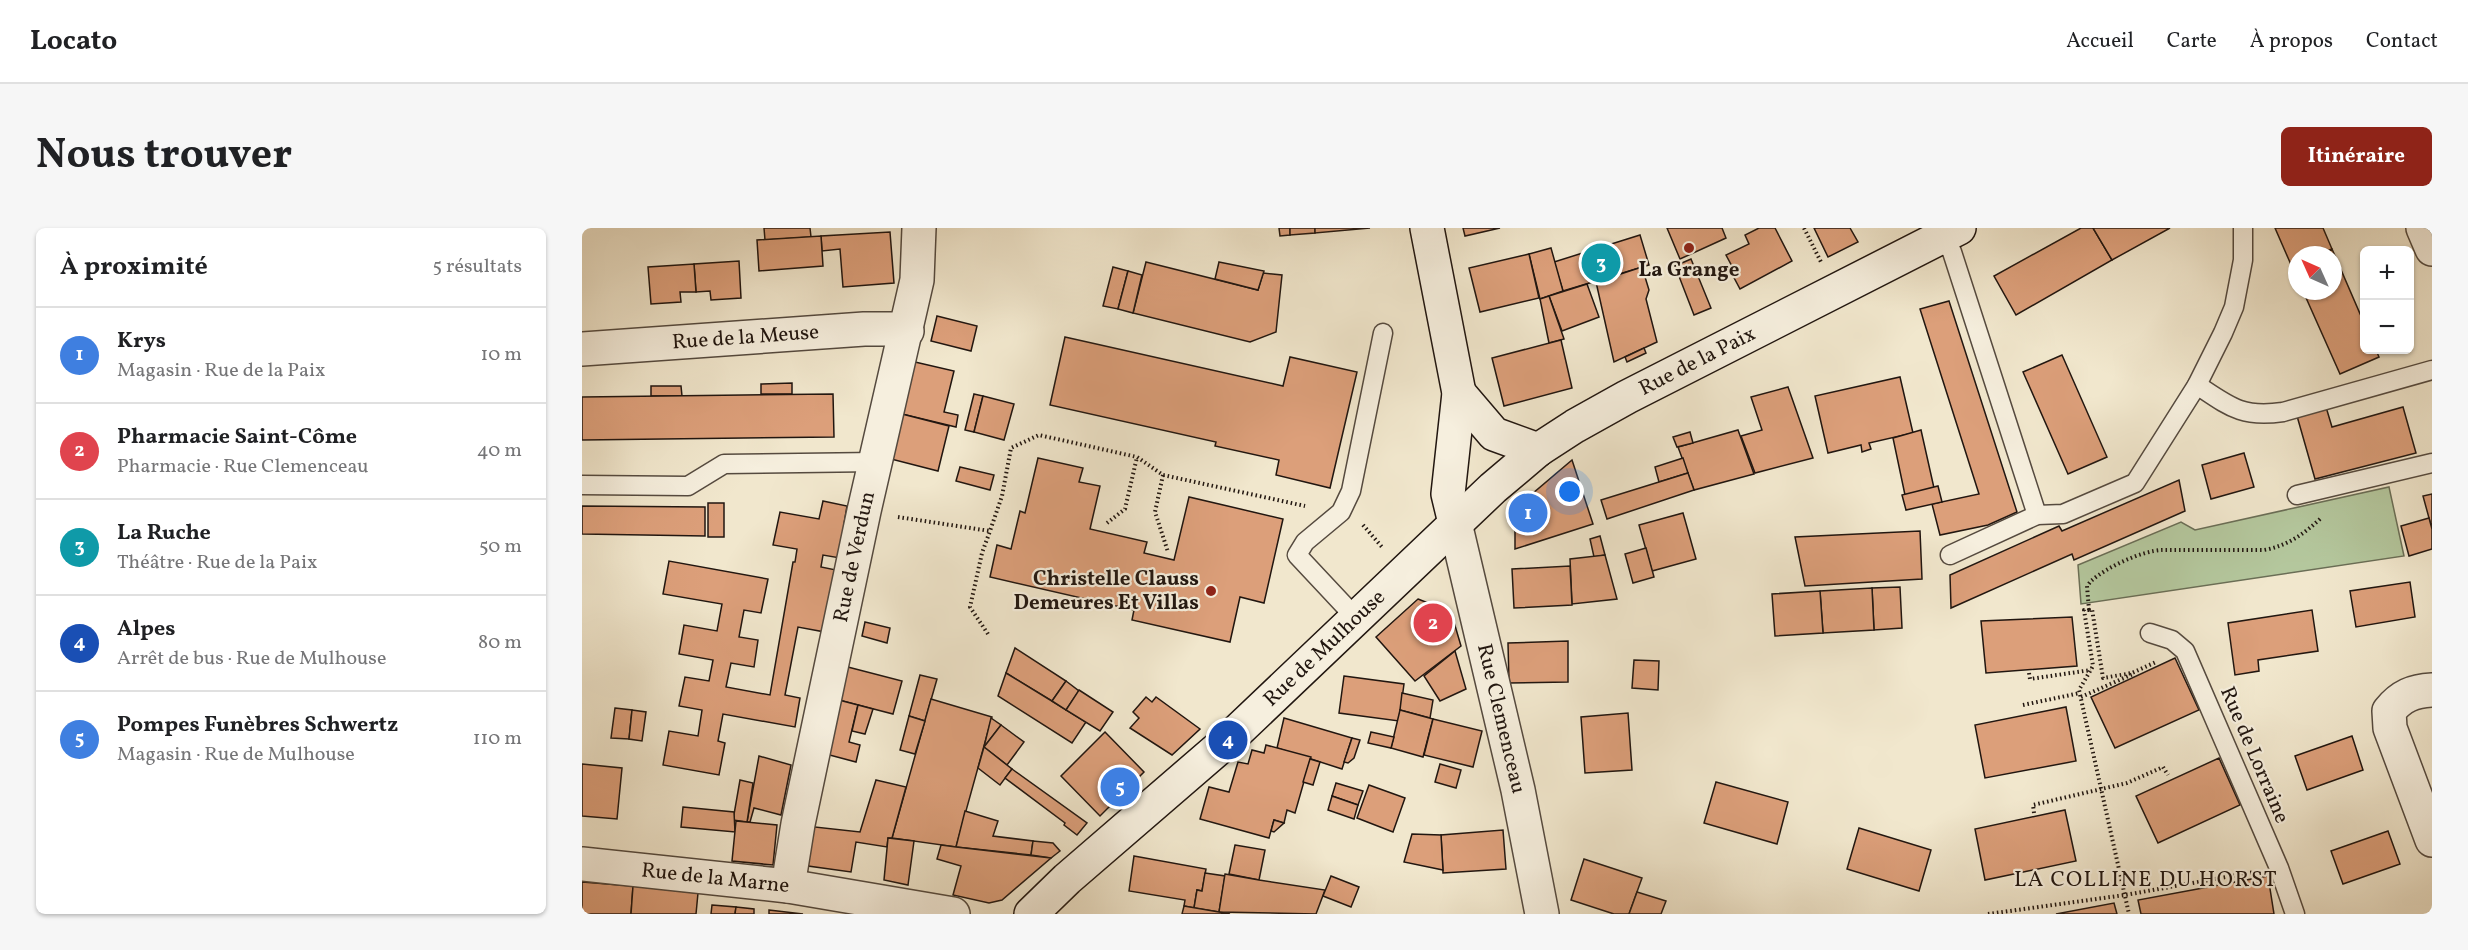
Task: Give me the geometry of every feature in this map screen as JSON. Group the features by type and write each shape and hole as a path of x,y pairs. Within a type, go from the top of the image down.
{"street":[{"name":"Rue de Verdun","path":"788,886 798,824 864,511 907,331 917,280 919,228"},
{"path":"1427,228 1459,393 1494,434 1538,450"},
{"path":"2423,228 2432,249"},
{"name":"Rue de la Paix","path":"1455,524 1538,450 1575,426 1627,397 1951,233"},
{"name":"Rue de la Meuse","path":"582,349 864,329 894,328 907,331"},
{"name":"Rue Clemenceau","path":"1459,393 1448,494 1518,790 1542,914"},
{"name":"Rue de Mulhouse","path":"1031,914 1076,871 1228,740 1455,524"},
{"path":"2432,690 2420,690 2400,697 2389,711 2390,728 2432,840"},
{"name":"Rue de la Marne","path":"582,864 788,886 952,914"}],"lane":[{"path":"1950,555 2037,515 2064,514 2135,483 2197,385 2234,307 2243,260 2243,228"},
{"path":"1951,233 1952,252 2037,515"},
{"path":"1356,618 1297,555 1305,542 1341,512 1352,491 1383,333"},
{"path":"2197,385 2227,405 2247,414 2265,415 2432,370"},
{"path":"582,485 688,486 724,464 876,462"},
{"path":"2296,495 2432,462"},
{"name":"Rue de Lorraine","path":"2150,633 2172,640 2185,651 2279,868 2295,914"}],"path":[{"path":"1804,228 1822,264"},
{"path":"988,634 970,607 981,553 1002,496 1011,448 1039,435 1137,457 1163,475 1317,509 1331,497 1354,514 1385,550"},
{"path":"1107,523 1125,508 1137,457"},
{"path":"1163,475 1155,512 1168,552"},
{"path":"864,511 990,531"},
{"path":"2089,610 2087,586 2091,581 2138,555 2162,550 2271,549 2291,542 2314,524"},
{"path":"2129,914 2103,789 2079,690 2093,666 2084,610 2092,609 2103,678 2132,673 2159,661"},
{"path":"2023,705 2081,695 2152,666"},
{"path":"2029,673 2030,679 2091,670"},
{"path":"2034,813 2033,805 2127,783 2163,767 2168,775"},
{"path":"1988,914 2125,895 2262,871"}],"green space":[{"path":"2389,487 2404,556 2081,604 2078,565 2181,522 2195,530"}],"building":[{"path":"764,228 810,228 811,237 765,240"},
{"path":"1279,228 1290,228 1290,235 1280,236"},
{"path":"1290,228 1315,228 1315,233 1290,235"},
{"path":"1315,228 1370,228 1315,233"},
{"path":"1463,228 1500,228 1465,236"},
{"name":"La Grange","path":"1667,228 1722,228 1726,238 1680,259"},
{"path":"1759,228 1775,228 1792,261 1740,289 1731,272 1734,270 1726,255 1749,244 1745,235"},
{"path":"1814,228 1850,228 1858,242 1828,257"},
{"path":"2081,228 2093,228 2112,260 2016,315 1994,276"},
{"path":"2093,228 2170,228 2112,260"},
{"path":"2275,228 2323,228 2331,246 2288,246 2288,258"},
{"path":"890,232 894,283 843,287 840,249 822,251 821,236"},
{"path":"1640,235 1649,265 1563,291 1554,262"},
{"path":"821,236 823,266 759,271 757,240"},
{"path":"1551,248 1563,291 1540,299 1529,254"},
{"path":"1529,254 1539,298 1480,312 1469,268"},
{"path":"1691,259 1711,308 1694,315 1675,266"},
{"path":"739,261 741,298 711,300 710,291 696,292 694,264"},
{"path":"1146,262 1258,290 1263,273 1282,275 1276,332 1250,342 1133,313"},
{"path":"1219,262 1264,271 1258,290 1215,279"},
{"path":"694,264 696,292 680,292 681,302 651,304 648,267"},
{"path":"1113,267 1128,271 1118,309 1103,306"},
{"path":"1642,267 1649,290 1646,299 1657,342 1614,362 1596,282"},
{"path":"1128,271 1142,275 1133,313 1118,309"},
{"path":"2342,272 2360,314 2360,354 2378,354 2379,357 2340,374 2307,300 2342,300"},
{"path":"1587,284 1599,317 1562,331 1549,296"},
{"path":"1549,296 1564,339 1549,343 1540,299"},
{"path":"1949,301 2017,512 1988,525 1940,535 1932,504 1979,494 1920,309"},
{"path":"937,316 977,326 971,351 931,341"},
{"path":"1065,337 1283,386 1290,357 1357,372 1330,488 1276,475 1279,460 1215,446 1216,442 1050,405"},
{"path":"1561,340 1572,388 1504,406 1492,358"},
{"path":"1644,348 1646,353 1627,362 1625,357"},
{"path":"2062,355 2107,457 2068,474 2023,372"},
{"path":"915,362 954,371 944,412 958,415 956,427 902,414"},
{"path":"1900,377 1913,433 1869,443 1871,449 1862,452 1861,445 1828,453 1815,396"},
{"path":"792,383 792,394 761,394 761,384"},
{"path":"651,386 681,386 682,396 651,396"},
{"path":"1788,387 1813,458 1755,473 1741,436 1762,430 1751,397"},
{"path":"833,394 834,437 582,440 582,397"},
{"path":"974,394 983,396 974,432 965,430"},
{"path":"983,396 1014,404 1004,440 974,432"},
{"path":"2326,407 2332,427 2403,407 2416,453 2315,479 2297,416"},
{"path":"902,414 949,426 938,471 891,459"},
{"path":"1738,430 1754,474 1694,490 1678,447"},
{"path":"1921,430 1934,488 1905,495 1893,438"},
{"path":"1690,432 1693,443 1677,447 1673,437"},
{"path":"2244,453 2254,487 2211,499 2202,465"},
{"path":"1038,458 1083,468 1079,482 1100,486 1090,529 1147,542 1144,553 1174,560 1189,497 1283,519 1264,603 1240,597 1230,642 1132,620 1134,610 990,577 997,545 1011,549 1020,511 1025,513"},
{"path":"1683,458 1688,473 1659,482 1655,467"},
{"path":"1572,460 1593,524 1515,549 1515,516 1519,505"},
{"path":"960,467 994,475 990,490 956,481"},
{"path":"1688,473 1694,490 1607,519 1601,500"},
{"path":"2179,480 2185,511 2074,560 2072,554 1951,608 1950,575 2059,526 2062,531"},
{"path":"1938,486 1942,502 1906,510 1902,495"},
{"path":"2432,494 2432,529 2423,496"},
{"path":"823,501 847,506 844,524 846,524 840,558 823,555 821,567 836,570 825,632 798,627 785,695 800,698 795,727 723,714 718,741 725,743 719,775 663,765 669,731 698,736 702,710 679,706 685,677 709,681 713,660 679,654 684,625 717,631 722,604 663,594 669,561 768,579 761,613 744,610 739,637 758,640 754,667 731,663 726,687 770,695 797,549 773,545 780,512 819,519"},
{"path":"708,503 724,503 724,537 708,537"},
{"path":"582,506 705,507 705,536 582,534"},
{"path":"1683,513 1696,559 1652,571 1639,525"},
{"path":"2429,518 2432,529 2432,549 2409,556 2401,526"},
{"path":"1920,531 1922,579 1805,586 1795,537"},
{"path":"1600,536 1605,555 1594,557 1590,539"},
{"path":"1646,548 1654,577 1633,583 1625,554"},
{"path":"1605,555 1617,599 1572,604 1570,559"},
{"path":"1570,566 1572,605 1514,608 1512,569"},
{"path":"2410,582 2415,617 2356,627 2350,591"},
{"path":"1900,587 1902,628 1874,630 1872,588"},
{"path":"1872,588 1874,630 1823,633 1820,591"},
{"path":"1820,591 1823,633 1775,636 1772,594"},
{"path":"1418,599 1451,612 1461,646 1415,681 1376,637"},
{"path":"2312,610 2318,651 2258,660 2259,671 2235,675 2228,623"},
{"path":"2072,617 2077,666 1986,673 1981,621"},
{"path":"865,622 890,628 887,643 862,636"},
{"path":"1568,641 1568,682 1509,683 1508,643"},
{"path":"1015,648 1066,681 1052,701 1006,673"},
{"path":"1455,651 1466,689 1440,701 1424,676"},
{"path":"2175,658 2199,710 2115,748 2091,697"},
{"path":"1634,660 1659,661 1658,690 1632,688"},
{"path":"844,666 902,681 893,714 835,699"},
{"path":"1006,673 1086,722 1072,743 998,696"},
{"path":"920,675 937,679 925,721 909,716"},
{"path":"1344,676 1404,684 1399,721 1339,713"},
{"path":"1066,681 1079,691 1066,710 1052,701"},
{"path":"1079,690 1113,712 1100,731 1066,710"},
{"path":"1402,693 1433,700 1430,718 1400,710"},
{"path":"1146,697 1152,702 1156,697 1200,729 1172,755 1130,728 1139,718 1133,712"},
{"path":"835,699 858,705 849,742 860,745 856,762 822,753"},
{"path":"931,699 992,717 956,847 892,838"},
{"path":"858,705 873,709 865,734 852,731"},
{"path":"2066,707 2076,761 1985,778 1975,725"},
{"path":"615,708 632,710 629,739 611,738"},
{"path":"632,710 646,712 642,741 629,739"},
{"path":"1400,710 1433,719 1423,757 1391,748"},
{"path":"1628,713 1632,770 1585,773 1581,717"},
{"path":"909,716 925,721 915,754 900,750"},
{"path":"991,718 1001,725 984,747"},
{"path":"1284,718 1352,738 1342,769 1277,748"},
{"path":"1433,719 1482,731 1473,767 1424,755"},
{"path":"1001,725 1024,742 1007,765 984,747"},
{"path":"1105,732 1144,772 1100,816 1061,776"},
{"path":"1371,732 1394,737 1391,748 1368,743"},
{"path":"2352,736 2363,770 2307,790 2295,756"},
{"path":"1352,738 1360,740 1354,758 1348,763 1344,762"},
{"path":"1266,745 1311,757 1295,813 1287,810 1284,823 1274,820 1269,838 1200,819 1209,787 1229,792 1238,762 1248,764 1252,750 1264,753"},
{"path":"984,747 1012,769 1000,785 978,768"},
{"path":"759,756 791,765 781,815 754,808 750,822 747,822"},
{"path":"2219,758 2240,805 2158,843 2136,796"},
{"path":"1310,759 1320,762 1313,785 1303,782"},
{"path":"582,764 622,768 617,819 582,816"},
{"path":"1440,764 1461,770 1456,788 1435,782"},
{"path":"1012,769 1087,823 1077,835 1064,825 1065,823 1005,778"},
{"path":"740,780 753,783 747,822 733,820"},
{"path":"876,780 906,787 892,838 888,838 887,847 856,842 851,872 801,865 806,826 860,832"},
{"path":"1716,782 1788,802 1777,844 1704,823"},
{"path":"1336,783 1363,791 1358,805 1332,796"},
{"path":"1369,785 1405,798 1393,832 1357,818"},
{"path":"1332,796 1358,805 1354,819 1328,810"},
{"path":"683,807 734,812 735,832 681,827"},
{"path":"2065,810 2076,861 1985,880 1975,829"},
{"path":"965,811 998,821 993,836 1033,841 1031,855 956,847"},
{"path":"1274,820 1284,823 1274,832 1271,831"},
{"path":"736,821 777,825 773,865 732,861"},
{"path":"1859,828 1931,850 1919,891 1847,869"},
{"path":"1503,830 1506,869 1443,873 1441,835"},
{"path":"2388,831 2400,864 2343,884 2331,851"},
{"path":"1412,834 1441,835 1443,870 1404,862"},
{"path":"888,838 914,841 908,885 884,880"},
{"path":"1033,841 1053,843 1060,851 1051,858 1031,855"},
{"path":"941,845 1051,858 1002,900 989,903 953,895 961,866 937,859"},
{"path":"1235,845 1265,850 1259,880 1229,874"},
{"path":"1134,856 1206,869 1202,891 1197,890 1194,908 1184,906 1185,900 1129,891"},
{"path":"1584,859 1642,878 1629,914 1614,914 1571,900"},
{"path":"1205,873 1225,876 1219,912 1194,908 1197,890 1202,891"},
{"path":"1225,874 1325,890 1316,914 1219,912"},
{"path":"1331,876 1359,887 1351,907 1323,896"},
{"path":"2268,876 2274,914 2141,914 2138,900"},
{"path":"582,882 633,886 631,914 582,914"},
{"path":"633,886 698,893 696,914 631,914"},
{"path":"1637,892 1666,901 1661,914 1629,914"},
{"path":"2114,903 2117,914 2056,914"},
{"path":"712,905 736,907 735,914 711,914"},
{"path":"1184,906 1219,912 1230,914 1182,914"},
{"path":"736,907 754,909 754,914 735,914"},
{"path":"769,910 803,914 769,914"}],"place":[{"name":"La Grange","path":"1689,248"},
{"name":"La Ruche","path":"1601,263"},
{"name":"Krys","path":"1528,513"},
{"name":"Christelle Clauss Demeures Et Villas","path":"1211,591"},
{"name":"Pharmacie Saint-Côme","path":"1433,623"},
{"name":"Alpes","path":"1228,740"},
{"name":"Pompes Funèbres Schwertz","path":"1120,787"}],"district":[{"name":"LA COLLINE DU HORST","path":"2146,880"}]}
